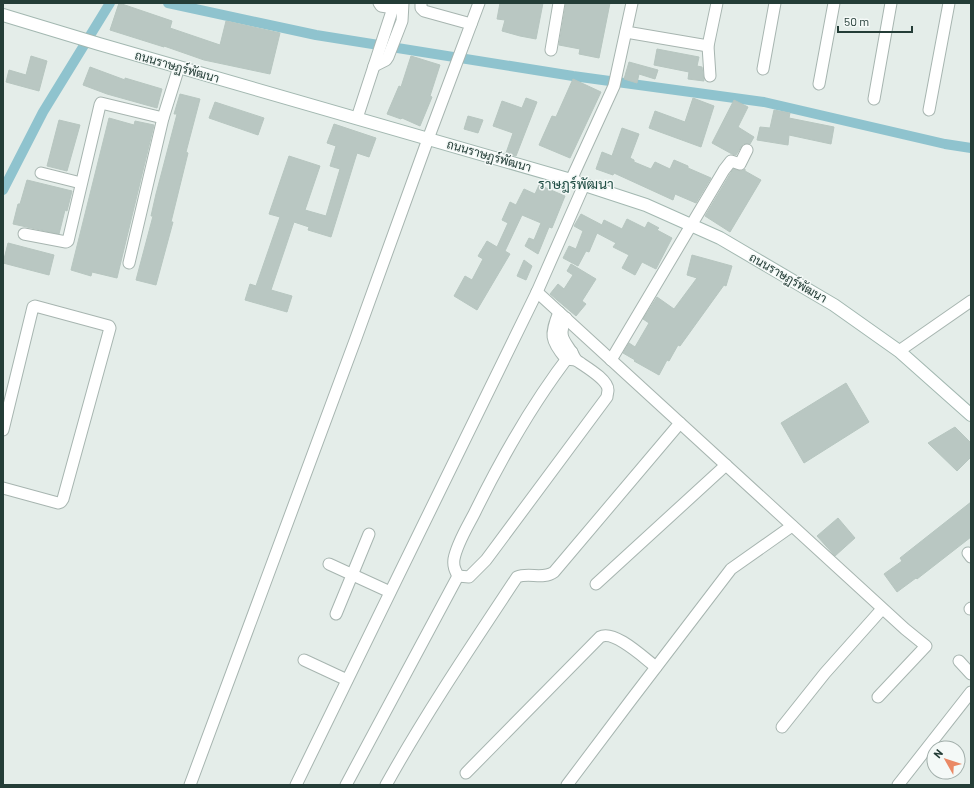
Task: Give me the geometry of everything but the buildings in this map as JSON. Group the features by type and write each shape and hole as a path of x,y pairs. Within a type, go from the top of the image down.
{"street":[{"path":"379,3 381,6 399,5"},
{"path":"421,3 421,8 424,11 471,24"},
{"path":"190,785 479,3"},
{"path":"551,50 559,3"},
{"path":"571,180 614,86 632,3"},
{"path":"710,76 708,46 717,3"},
{"path":"763,69 775,3"},
{"path":"818,84 834,3"},
{"path":"874,99 891,3"},
{"path":"929,110 949,3"},
{"path":"357,118 386,29 399,5"},
{"path":"375,62 386,60 388,57 402,21 399,5"},
{"name":"ถนนราษฏร์พัฒนา","path":"3,15 179,68 571,180 646,205 720,238 834,305 899,351 971,415"},
{"path":"626,32 708,46"},
{"path":"128,263 163,118 179,68"},
{"path":"24,234 67,242 100,105 102,103 163,118"},
{"path":"611,360 729,163 733,161 740,164 747,150"},
{"path":"40,173 81,183"},
{"path":"296,785 537,292 584,185"},
{"path":"537,292 905,629 926,646 878,697"},
{"path":"899,351 971,301"},
{"path":"3,430 33,307 35,306 109,326 110,328 63,499 61,502 58,502 3,488"},
{"path":"458,576 469,577 486,560 607,397 609,389 598,375 554,344 554,326 562,315"},
{"path":"458,576 454,569 454,559 459,545 480,502 520,428 540,395 571,357"},
{"path":"386,785 461,661 517,577 524,575 544,576 550,575 554,572 680,423"},
{"path":"596,584 726,465"},
{"path":"567,785 731,569 792,526"},
{"path":"336,614 369,534"},
{"path":"329,564 390,592"},
{"path":"346,785 458,576"},
{"path":"782,727 825,673 882,608"},
{"path":"466,773 600,637 606,635 618,639 656,667"},
{"path":"304,660 347,680"},
{"path":"959,661 971,674"},
{"path":"898,785 971,692"}],"waterway":[{"path":"3,190 43,112 110,3"},
{"path":"168,3 316,35 573,76 764,102 945,144 971,148"}],"district":[{"name":"ราษฎร์พัฒนา","path":"576,184"}]}
